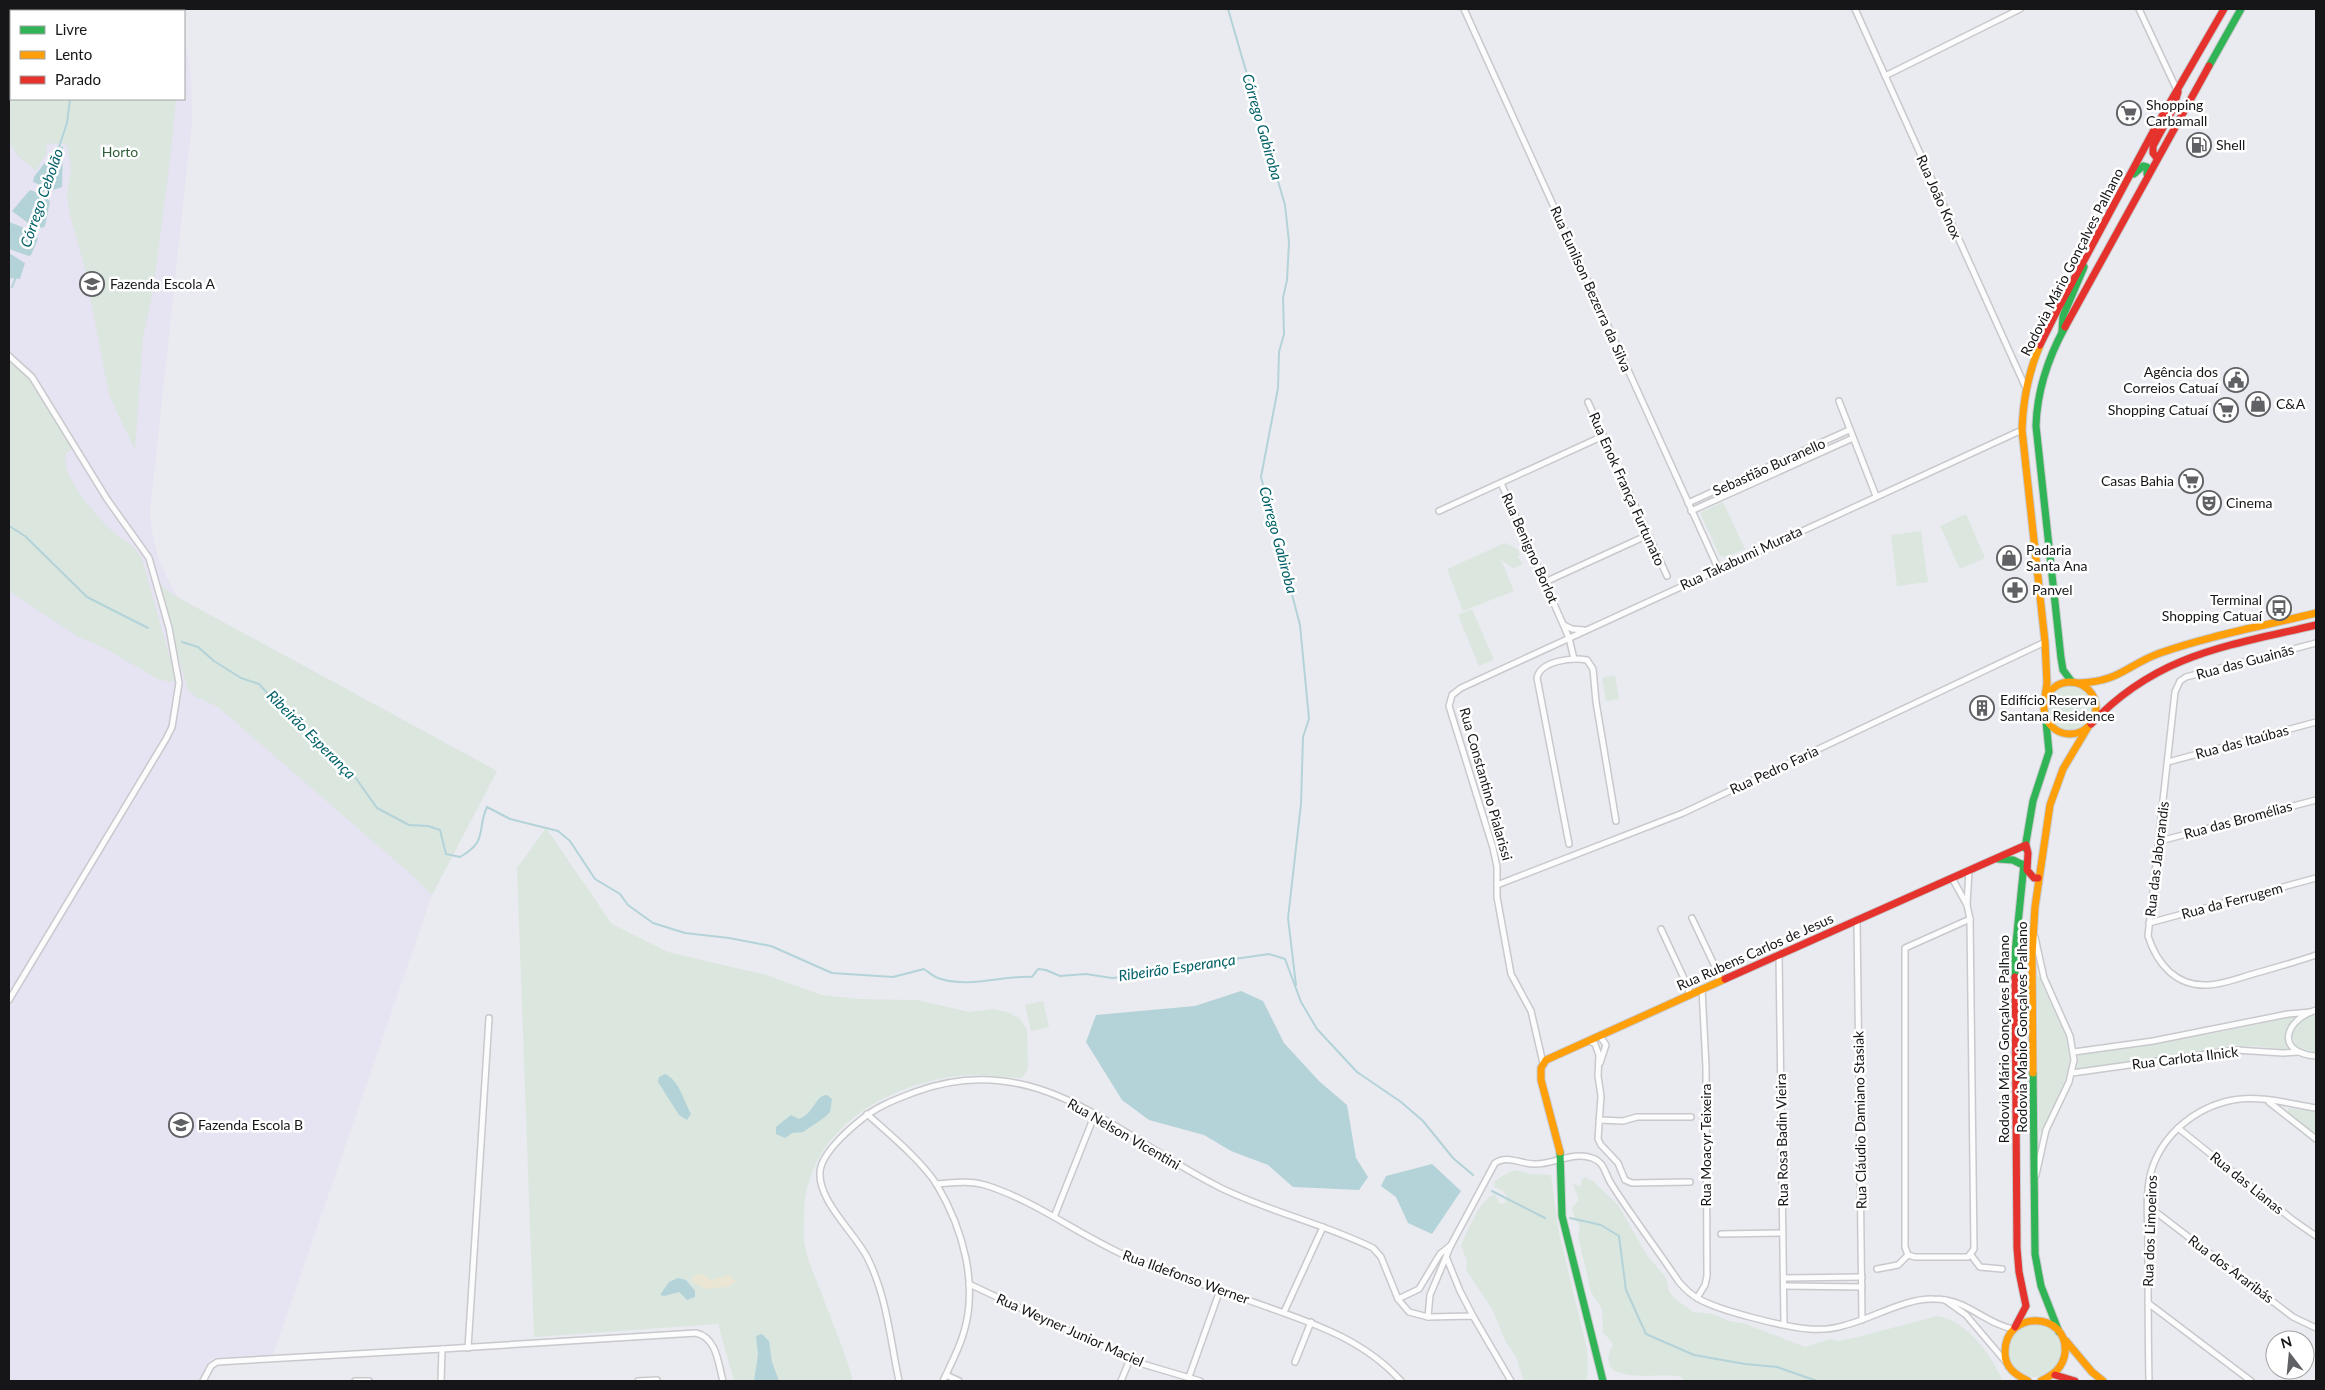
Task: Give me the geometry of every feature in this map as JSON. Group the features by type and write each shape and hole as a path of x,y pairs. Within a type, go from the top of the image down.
{"main road":[{"name":"Rodovia Mário Gonçalves Palhano","path":"2045,697 2047,667 2045,642 2022,430 2021,414 2025,386 2046,334 2177,90 2224,9"},
{"name":"Rodovia Mário Gonçalves Palhano","path":"2075,682 2063,670 2061,658 2035,418 2038,388 2062,334 2116,232 2241,9"},
{"path":"2157,158 2153,146 2173,109 2178,95 2177,90"},
{"path":"2129,178 2144,166 2148,170 2147,177"},
{"path":"2104,226 2116,232"},
{"path":"2062,334 2063,316 2082,274 2086,259"},
{"path":"2316,613 2158,654 2107,682 2075,682 2055,686 2045,697 2043,707 2046,720 2052,728 2065,734 2075,734 2089,726 2115,700 2134,685 2169,666 2199,655 2316,625"},
{"path":"2075,682 2091,692 2095,701 2095,715 2089,726"},
{"name":"Rodovia Mário Gonçalves Palhano","path":"2005,1362 2004,1346 2023,1315 2026,1300 2018,1263 2016,954 2026,845 2035,795 2050,752 2050,738 2046,720"},
{"name":"Rodovia Mabio Gonçalves Palhano","path":"2061,1335 2046,1302 2038,1274 2035,1254 2033,925 2046,826 2055,790 2071,754 2089,726"},
{"path":"2026,845 2028,853 2027,870 2034,878 2038,878"},
{"name":"Rua Rubens Carlos de Jesus","path":"1543,1063 1554,1056 2026,845"},
{"path":"1995,859 2013,860 2023,865"},
{"path":"1543,1063 1541,1069 1542,1080 1562,1158 1562,1216 1603,1381"},
{"path":"2014,1328 2024,1322 2035,1320 2051,1325 2092,1372 2103,1381"},
{"path":"2045,1381 2055,1375 2065,1358 2066,1347 2061,1335"},
{"path":"2005,1362 2012,1372 2014,1381"},
{"path":"2012,1372 2028,1381"},
{"path":"2055,1375 2075,1381"}],"street":[{"name":"Rua Eunilson Bezerra da Silva","path":"1464,9 1718,568"},
{"name":"Rua João Knox","path":"1855,9 2025,386"},
{"path":"1884,76 2020,9"},
{"path":"2139,9 2177,90"},
{"path":"9,356 32,377 107,499 149,558 169,628 179,683 172,727 166,739 9,1000"},
{"path":"1839,401 1876,496"},
{"name":"Rua Enok França Furtunato","path":"1588,402 1666,576"},
{"name":"Sebastião Buranello","path":"1688,503 1850,430"},
{"name":"Rua Takabumi Murata","path":"1461,688 1568,640 1718,568 2022,430"},
{"path":"1439,511 1603,436"},
{"name":"Sebastião Buranello","path":"1692,511 1853,438"},
{"path":"1769,468 1772,475"},
{"name":"Rua Benigno Borlot","path":"1501,483 1558,612"},
{"path":"1545,582 1648,535"},
{"path":"1558,612 1564,625 1574,660"},
{"path":"1558,612 1568,640"},
{"path":"1564,625 1572,629 1587,630"},
{"name":"Rua Pedro Faria","path":"1497,885 1683,813 2045,642"},
{"name":"Rua das Guainãs","path":"2177,687 2180,681 2186,677 2316,643"},
{"path":"1569,844 1537,678 1538,672 1544,666 1574,660 1587,660 1592,665 1596,702 1616,821"},
{"name":"Rua das Jaborandis","path":"2177,687 2149,923 2148,936 2154,953 2161,964 2184,980 2203,985 2220,983 2316,957"},
{"name":"Rua Constantino Pialarissi","path":"1461,688 1452,695 1449,706 1498,867 1497,885 1502,928 1511,974 1531,1010 1543,1063"},
{"name":"Rua das Itaúbas","path":"2168,762 2316,722"},
{"name":"Rua das Bromélias","path":"2160,841 2316,800"},
{"path":"1969,870 1967,905 1970,919 1974,1249 1971,1256"},
{"path":"1952,878 1967,905"},
{"name":"Rua da Ferrugem","path":"2149,923 2316,878"},
{"path":"1692,918 1719,975 1718,982"},
{"path":"1908,1255 1905,1247 1905,948 1970,919"},
{"name":"Rua Cláudio Damiano Stasiak","path":"1857,920 1862,1320"},
{"path":"2033,925 2044,978 2052,999 2067,1028 2074,1052 2072,1073 2046,1130 2034,1183"},
{"path":"1661,929 1689,989 1688,996"},
{"name":"Rua Rosa Badin Vieira","path":"1779,955 1784,1324"},
{"name":"Rua Moacyr Teixeira","path":"1697,1298 1706,1285 1707,1276 1706,1066 1702,990"},
{"path":"2074,1052 2153,1041 2315,1010"},
{"path":"2299,1052 2290,1044 2289,1032 2298,1019 2315,1010"},
{"path":"468,1348 489,1018"},
{"path":"1598,1068 1606,1045 1600,1036"},
{"path":"1589,1041 1595,1044 1598,1049 1601,1096 1599,1142 1616,1159 1627,1181 1632,1183 1690,1182"},
{"name":"Rua Carlota Ilnick","path":"2072,1073 2236,1050 2283,1053 2299,1052 2316,1056"},
{"name":"Rua Nelson VIcentini","path":"900,1381 885,1306 876,1280 859,1242 837,1214 822,1187 820,1171 824,1158 848,1130 867,1114 890,1101 936,1084 985,1078 1040,1088 1095,1114 1163,1157 1223,1189 1373,1248 1381,1257 1398,1299 1409,1312 1428,1317 1473,1316"},
{"name":"Rua dos Limoeiros","path":"2149,1381 2148,1206 2150,1178 2163,1146 2178,1128 2198,1112 2225,1102 2246,1099 2316,1108"},
{"path":"2269,1101 2316,1140"},
{"path":"867,1114 902,1146 936,1184 961,1236 969,1284 968,1308 963,1335 943,1381"},
{"path":"1054,1217 1095,1114"},
{"path":"1599,1120 1623,1121 1637,1117 1691,1117"},
{"name":"Rua das Lianas","path":"2178,1128 2293,1220 2316,1236"},
{"path":"1428,1317 1430,1295 1447,1259 1451,1245 1498,1161 1512,1160 1537,1164 1562,1158 1584,1156 1600,1162 1612,1185 1680,1282 1697,1298 1718,1308 1784,1324 1822,1330 1862,1320 1924,1299 1945,1300 1964,1304 1998,1325 2014,1328"},
{"name":"Rua Ildefonso Werner","path":"936,1184 966,1181 984,1184 1022,1199 1130,1258 1284,1312 1348,1338 1374,1355 1401,1381"},
{"name":"Rua dos Araribás","path":"2148,1206 2293,1317 2316,1328"},
{"path":"1284,1312 1323,1227"},
{"path":"1722,1234 1783,1233"},
{"path":"1398,1299 1419,1289 1440,1254 1451,1245"},
{"path":"1440,1254 1447,1259 1473,1316 1511,1381"},
{"path":"1908,1255 1915,1257 1971,1256"},
{"path":"1877,1269 1898,1265 1908,1255"},
{"path":"1971,1256 1980,1267 2002,1269"},
{"path":"1784,1278 1862,1277"},
{"name":"Rua Weyner Junior Maciel","path":"969,1284 1130,1359 1200,1381"},
{"path":"1784,1286 1862,1287"},
{"path":"1189,1377 1220,1290"},
{"path":"1945,1300 1966,1316 2005,1362"},
{"path":"2148,1303 2251,1381"},
{"path":"1296,1362 1311,1322"},
{"path":"203,1381 211,1366 217,1362 696,1333 706,1336 712,1342 723,1381"},
{"path":"441,1381 442,1349"},
{"path":"1120,1381 1130,1359"},
{"path":"946,1375 959,1381"},
{"path":"638,1381 657,1380"},
{"path":"355,1381 369,1381"}],"shaded area":[{"name":"Fazenda Escola B","path":"9,9 178,9 10,10 10,100 185,100 185,41 191,73 192,121 150,512 152,531 159,560 177,597 497,771 432,895 273,1355 211,1358 199,1381 9,1381"}],"green space":[{"path":"20,9 178,9 178,10"},
{"name":"Horto","path":"10,38 10,100 176,100 153,291 143,338 135,450 109,395 84,265 70,215 67,195 71,168 67,145 47,143 46,154 36,171 18,156 9,141"},
{"path":"9,360 27,376 73,449 66,453 66,464 72,481 78,490 106,525 131,545 142,559 176,680 170,682 158,679 104,648 79,637 9,591"},
{"path":"1723,502 1745,549 1726,557 1720,556 1700,513"},
{"path":"1966,514 1985,558 1960,569 1940,526"},
{"path":"1921,531 1928,582 1897,586 1891,535"},
{"path":"1505,543 1518,549 1520,554 1518,557 1523,564 1513,568 1501,560 1514,591 1463,611 1447,569"},
{"path":"156,582 177,597 497,771 432,895 414,877 218,707 196,697 188,690"},
{"path":"1472,609 1494,660 1479,666 1458,615"},
{"path":"1615,675 1619,699 1606,701 1602,678"},
{"path":"2073,686 2085,692 2090,699 2090,717 2085,724 2078,729 2065,730 2057,727 2050,720 2047,704 2050,696 2057,689"},
{"path":"546,828 612,924 668,952 766,975 822,995 858,999 918,1000 969,1012 993,1009 1007,1012 1019,1018 1027,1029 1028,1064 1027,1071 1022,1078 977,1075 950,1077 922,1083 896,1093 871,1106 849,1122 830,1141 816,1164 807,1190 804,1243 853,1381 734,1381 718,1324 534,1337 517,868"},
{"path":"2037,976 2039,976 2066,1038 2069,1064 2061,1092 2042,1131 2039,1133"},
{"path":"1043,1001 1049,1027 1031,1031 1025,1005"},
{"path":"2316,1013 2316,1053 2297,1047 2292,1036 2298,1025"},
{"path":"2291,1017 2294,1018 2288,1026 2286,1034 2288,1050 2256,1046 2229,1047 2078,1069 2077,1067 2079,1055 2211,1034"},
{"path":"2288,1108 2316,1112 2316,1136 2288,1113"},
{"path":"1515,1170 1531,1174 1551,1175 1559,1233 1587,1349 1588,1372 1586,1381 1524,1381 1516,1357 1506,1342 1492,1309 1466,1270 1467,1261 1461,1246 1471,1224 1480,1208 1490,1197 1495,1194 1500,1204 1505,1203 1507,1197 1503,1191 1494,1187 1495,1181"},
{"path":"1585,1177 1593,1181 1618,1205 1647,1255 1666,1278 1669,1291 1673,1297 1693,1312 1713,1314 1729,1321 1743,1323 1805,1347 1830,1339 1839,1341 1858,1337 1937,1316 1948,1319 1968,1332 1985,1350 2003,1381 1683,1381 1682,1377 1619,1373 1611,1367 1608,1358 1613,1344 1603,1332 1602,1309 1591,1292 1578,1236 1580,1225 1575,1220 1572,1208 1579,1200 1573,1184 1581,1186 1582,1179"},
{"path":"2035,1323 2045,1325 2054,1331 2060,1340 2062,1350 2060,1360 2054,1369 2045,1375 2035,1377 2025,1375 2016,1369 2010,1360 2008,1350 2010,1340 2016,1331 2025,1325"}],"sand":[{"path":"701,1273 711,1280 729,1275 735,1280 735,1283 727,1287 706,1289 691,1281 694,1276"}],"water":[{"path":"63,146 62,187 53,190 33,182 34,177 52,153"},
{"path":"30,190 46,196 50,202 45,226 42,228 28,223 12,211"},
{"path":"9,222 35,232 38,239 31,255 9,249"},
{"path":"9,253 25,263 20,279 9,278"},
{"path":"1241,991 1263,1001 1284,1043 1319,1081 1347,1105 1356,1158 1368,1177 1359,1190 1293,1187 1268,1165 1231,1151 1204,1135 1149,1120 1122,1100 1086,1042 1096,1015 1195,1006"},
{"path":"665,1074 674,1081 681,1091 691,1114 687,1120 679,1115 658,1082 659,1077"},
{"path":"827,1095 832,1099 830,1112 825,1117 803,1132 792,1133 785,1138 776,1134 776,1127 791,1115 799,1119 808,1113 820,1098"},
{"path":"1432,1164 1461,1191 1432,1234 1408,1223 1396,1197 1381,1186 1386,1176"},
{"path":"678,1278 686,1280 695,1291 695,1297 687,1300 679,1292 664,1296 660,1295 669,1282"},
{"path":"762,1334 769,1341 772,1362 779,1381 754,1381 758,1355 756,1336"}],"waterway":[{"name":"Córrego Gabiroba","path":"1228,9 1285,205 1289,242 1287,280 1283,298 1284,334 1279,352 1278,388 1261,477 1300,625 1309,719 1303,737 1301,804 1288,918 1296,985"},
{"name":"Córrego Cebolão","path":"58,150 67,123 70,100"},
{"name":"Córrego Cebolão","path":"41,197 45,187"},
{"name":"Córrego Cebolão","path":"12,287 16,277"},
{"name":"Ribeirão Esperança","path":"9,526 25,536 87,597 148,628"},
{"name":"Ribeirão Esperança","path":"182,642 198,647 214,661 241,678 259,684 279,706 297,721 314,742 350,770 377,808 409,825 428,826 440,830 446,854 460,857 475,845 480,835 487,807 510,819 558,831 570,841 595,879 620,894 628,905 653,923 685,933 729,938 771,946 832,973 893,977 924,969 939,978 964,982 1032,977 1038,969 1060,976 1086,974 1112,978 1269,954 1285,959 1301,1002 1317,1029 1357,1072 1401,1102 1423,1121 1453,1158 1473,1175"},
{"name":"Ribeirão Esperança","path":"1492,1191 1545,1218"},
{"name":"Ribeirão Esperança","path":"1570,1218 1601,1225 1619,1236 1626,1290 1646,1334 1694,1355 1745,1364 1777,1367 1817,1381"}],"traffic: fast":[{"path":"2209,66 2241,9"},
{"path":"2134,174 2143,166 2147,167 2147,174"},
{"path":"2062,331 2063,316 2084,267"},
{"path":"2065,327 2053,350 2044,375 2036,426 2061,658 2063,670 2072,682"},
{"path":"2025,848 2033,801 2049,752 2046,721"},
{"path":"1998,859 2013,860 2023,865"},
{"path":"2015,977 2015,953 2024,864"},
{"path":"2033,1073 2035,1254 2041,1286 2059,1332"},
{"path":"1560,1152 1562,1216 1603,1381"}],"traffic: slow":[{"path":"2040,345 2027,387 2022,430 2045,642 2047,683 2045,697"},
{"path":"2079,683 2104,680 2160,653 2179,647 2316,613"},
{"path":"2065,682 2075,682 2089,689 2096,703 2096,708 2096,713 2089,727 2075,734 2065,734 2055,730 2048,723 2044,713 2044,703 2048,693 2055,686 2065,682"},
{"path":"2033,1073 2032,955 2035,907 2050,805 2063,769 2088,727"},
{"path":"1560,1152 1541,1080 1541,1068 1546,1060 1725,979"},
{"path":"2028,1381 2009,1367 2005,1353 2007,1339 2015,1329 2025,1323 2036,1321 2048,1323 2057,1329 2064,1339 2065,1353 2062,1363 2057,1370 2041,1381"},
{"path":"2066,1341 2092,1372 2103,1381"}],"traffic: jam":[{"path":"2040,345 2154,130 2224,9"},
{"path":"2065,327 2209,66"},
{"path":"2157,158 2153,153 2153,146 2173,109 2178,92"},
{"path":"2091,724 2116,701 2141,682 2168,667 2223,647 2316,625"},
{"path":"1725,979 2026,845 2028,853 2027,870 2034,878 2038,878"},
{"path":"2015,977 2017,1248 2019,1272 2026,1306 2015,1327"},
{"path":"2055,1375 2075,1381"}],"place":[{"name":"Shopping Carbamall","path":"2129,113"},
{"name":"Shell","path":"2199,145"},
{"name":"Fazenda Escola A","path":"92,284"},
{"name":"Agência dos Correios Catuaí","path":"2236,380"},
{"name":"C&A","path":"2258,404"},
{"name":"Shopping Catuaí","path":"2226,410"},
{"name":"Casas Bahia","path":"2191,481"},
{"name":"Cinema","path":"2209,503"},
{"name":"Padaria Santa Ana","path":"2009,558"},
{"name":"Panvel","path":"2015,590"},
{"name":"Terminal Shopping Catuaí","path":"2279,608"},
{"name":"Edifício Reserva Santana Residence","path":"1982,708"},
{"name":"Fazenda Escola B","path":"181,1125"}]}
